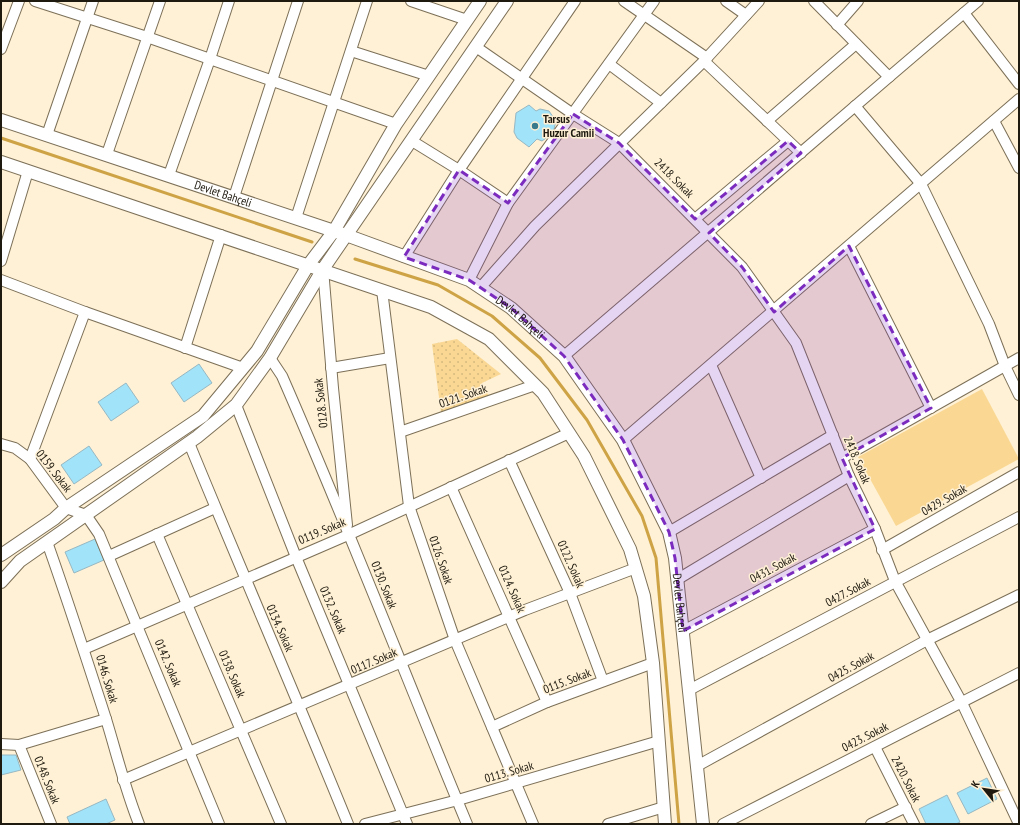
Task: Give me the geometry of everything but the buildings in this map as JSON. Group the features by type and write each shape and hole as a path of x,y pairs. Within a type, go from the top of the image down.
{"street":[{"path":"1,49 18,1"},
{"path":"35,1 147,37 396,124"},
{"path":"47,135 89,18 93,1"},
{"path":"106,154 160,1"},
{"path":"169,175 210,60 229,1"},
{"path":"234,197 298,1"},
{"path":"296,218 367,1"},
{"path":"411,1 437,5 467,20"},
{"path":"1,582 20,561 189,443 236,406 270,358 323,269 396,124 480,1"},
{"path":"1,556 54,519 66,508 203,416 257,351 309,264 340,233 412,141 507,1"},
{"path":"404,256 459,170 575,1"},
{"path":"624,1 706,59 801,153"},
{"path":"468,280 508,203 610,64 654,1"},
{"path":"726,1 746,15"},
{"path":"480,288 535,226 706,59 758,1"},
{"path":"814,1 889,77"},
{"path":"837,25 858,1"},
{"path":"564,356 978,1"},
{"path":"964,13 1019,84"},
{"path":"767,121 856,44"},
{"name":"2418. Sokak","path":"476,47 573,114 619,143 742,267 796,343 849,476 875,529 882,550 896,581 962,703 1018,824"},
{"path":"351,50 429,76"},
{"path":"610,64 661,103"},
{"path":"623,440 774,312 1019,99"},
{"path":"855,106 921,184 989,324 1005,366 1019,395"},
{"name":"Devlet Bahçeli","path":"1,120 340,233 468,280 511,308 564,356 623,440 669,532 676,558 704,824"},
{"path":"994,121 1019,168"},
{"path":"412,141 508,203"},
{"path":"696,219 788,141"},
{"path":"1,162 309,264 431,307 489,339 543,393 584,456 630,548 644,596 653,663 665,824"},
{"path":"1,261 28,171"},
{"path":"185,348 221,235"},
{"path":"849,246 931,408"},
{"name":"0128. Sokak","path":"323,269 331,368 348,534"},
{"path":"1,280 85,312 243,368"},
{"name":"0126. Sokak","path":"382,290 409,506 455,640 533,824"},
{"path":"30,459 85,312"},
{"name":"0130. Sokak","path":"270,358 282,376 402,663 467,824"},
{"path":"331,368 390,358"},
{"path":"842,458 1019,358"},
{"path":"711,365 761,478"},
{"name":"0121. Sokak","path":"400,432 535,385"},
{"name":"0132. Sokak","path":"236,406 296,557 351,684 407,824"},
{"name":"0119. Sokak","path":"84,649 348,534 569,433"},
{"path":"669,532 833,435"},
{"name":"0134. Sokak","path":"189,443 244,579 300,706 348,824"},
{"name":"0159. Sokak","path":"1,444 15,448 30,459 66,508 86,515"},
{"name":"0122. Sokak","path":"509,460 570,593 603,681"},
{"name":"0429. Sokak","path":"882,550 1019,472"},
{"path":"678,580 849,476"},
{"name":"0124. Sokak","path":"451,487 510,616 547,702"},
{"path":"109,556 215,508"},
{"name":"0142. Sokak","path":"86,515 99,534 109,556 191,752 219,824"},
{"name":"0427. Sokak","path":"689,690 1019,518"},
{"name":"0431. Sokak","path":"683,631 875,529"},
{"name":"0138. Sokak","path":"157,534 281,824"},
{"name":"0146. Sokak","path":"47,542 84,649 123,780 139,824"},
{"name":"0117. Sokak","path":"123,780 510,616 636,568"},
{"name":"0425. Sokak","path":"697,766 928,640 1019,595"},
{"name":"0115. Sokak","path":"492,727 547,702 653,663"},
{"name":"0423. Sokak","path":"723,824 1019,673"},
{"path":"1,744 19,745 106,719"},
{"name":"0113. Sokak","path":"365,824 516,784 659,741"},
{"name":"0148. Sokak","path":"19,745 51,824"},
{"name":"2420. Sokak","path":"875,747 914,824"},
{"path":"608,824 664,807"},
{"path":"871,824 906,807"}],"highlighted area":[{"path":"573,114 619,143 695,219 788,141 801,153 709,233 742,267 774,312 849,246 931,408 842,458 875,529 683,631 675,558 669,532 623,440 564,356 511,308 469,280 404,257 459,170 508,203"}],"shaded area":[{"path":"457,339 501,374 482,383 489,396 441,413 432,344"},
{"path":"982,389 1019,459 896,526 858,457"}],"waterway":[{"path":"1,138 312,242"},
{"path":"355,259 438,285 492,316 540,358 587,420 642,516 656,558 679,824"}],"place":[{"name":"Tarsus Huzur Camii","path":"535,126"}]}
